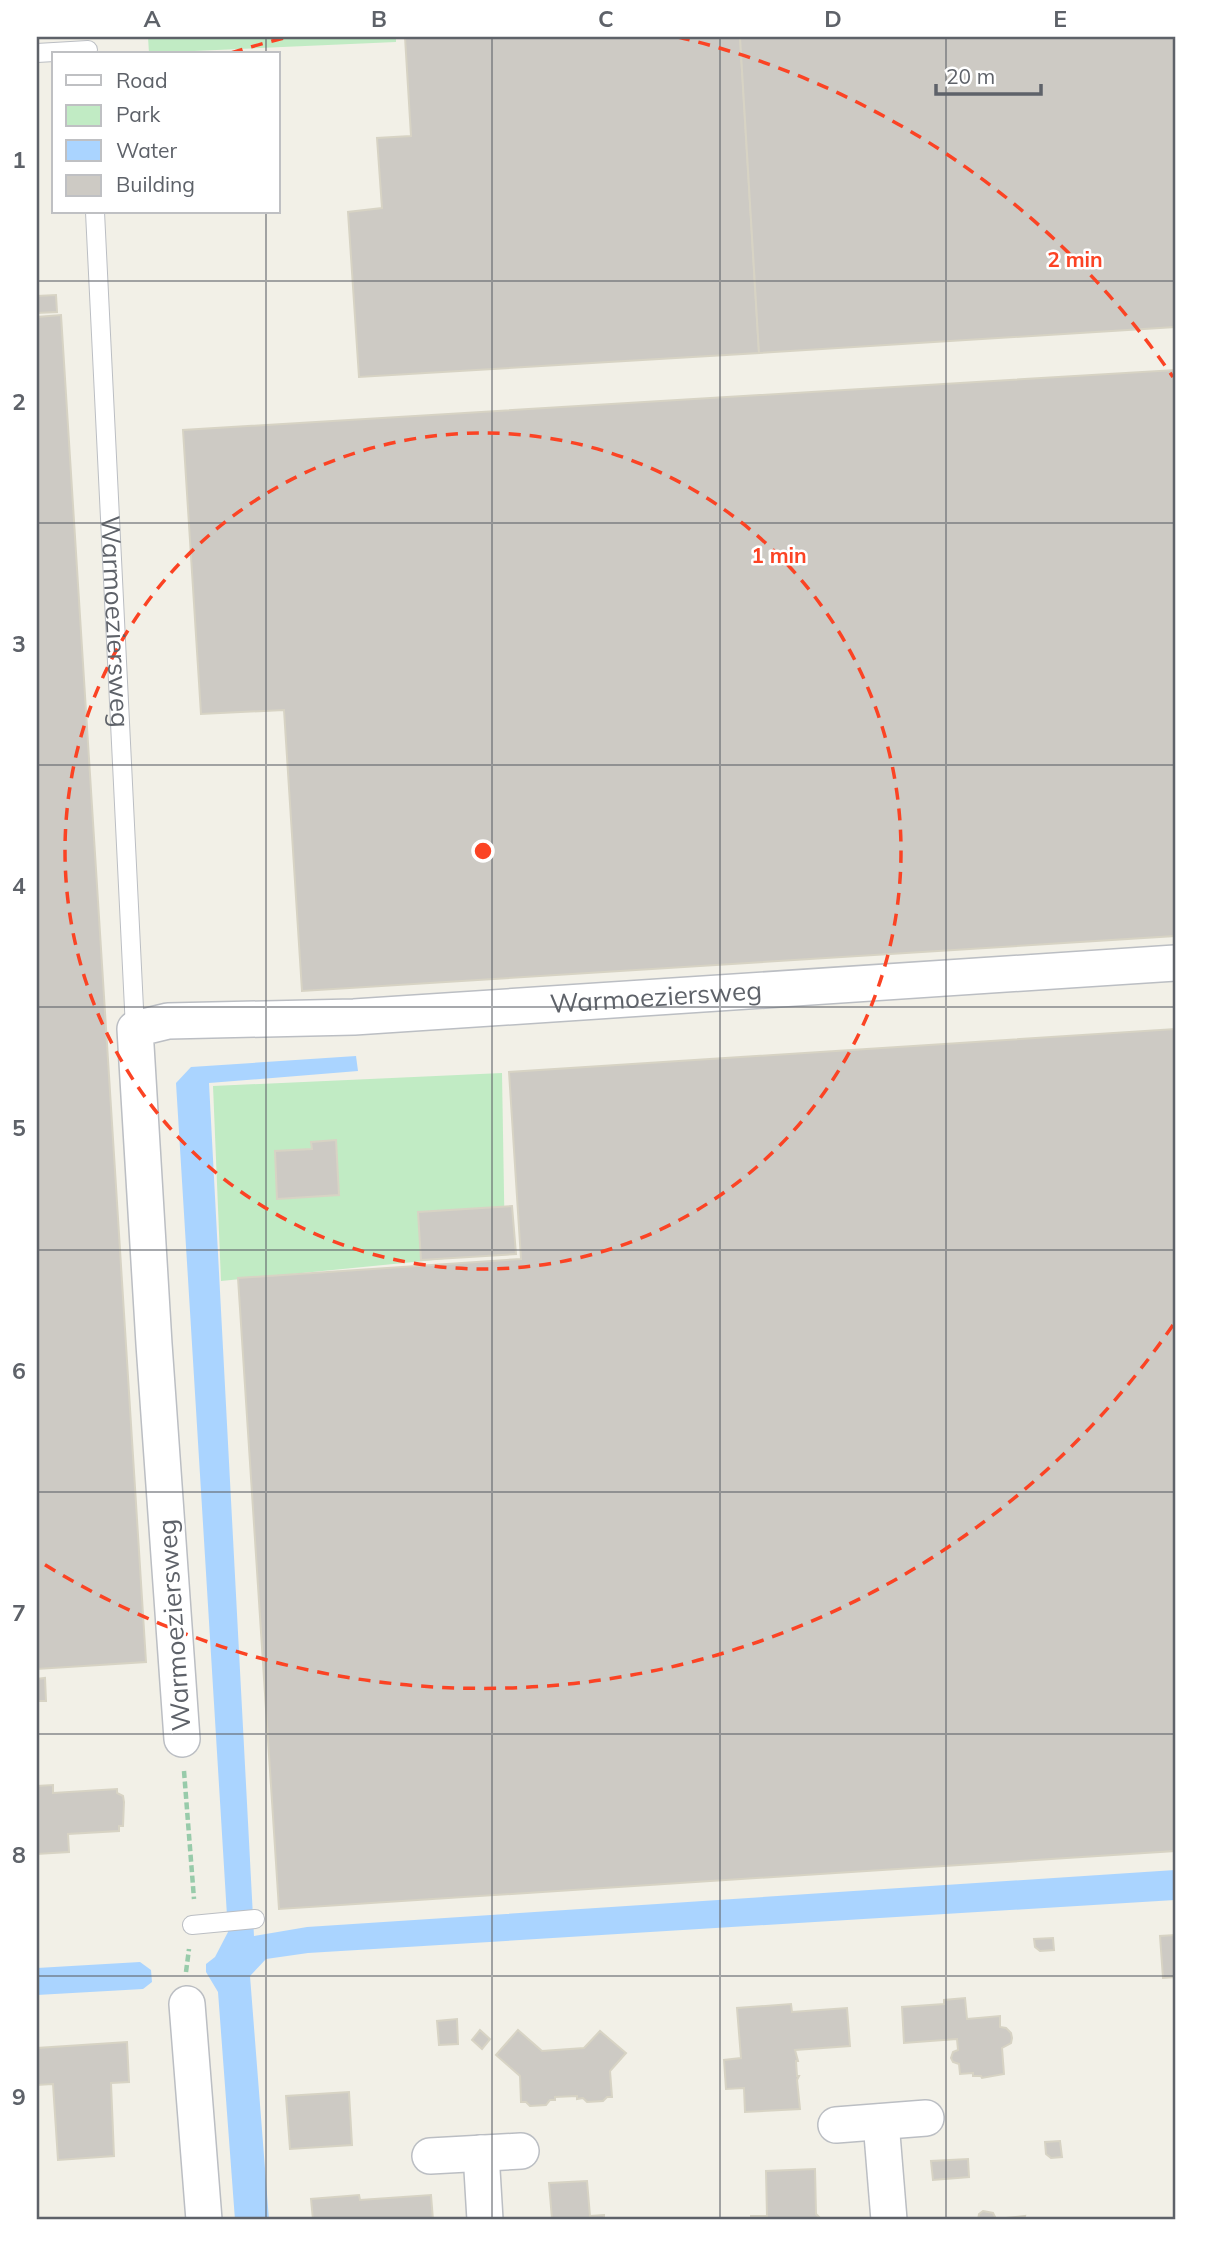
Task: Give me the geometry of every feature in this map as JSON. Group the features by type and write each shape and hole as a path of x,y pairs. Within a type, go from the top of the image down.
{"street":[{"name":"Warmoeziersweg","path":"182,1739 135,1029 168,1021 354,1017 1175,963"},
{"path":"187,2004 204,2220"},
{"path":"836,2125 926,2118"},
{"path":"881,2122 889,2220"},
{"path":"430,2156 521,2151"},
{"path":"481,2153 485,2220"}],"lane":[{"path":"37,53 87,47"},
{"name":"Warmoeziersweg","path":"95,214 135,1029"},
{"path":"192,1925 255,1919"}],"path":[{"name":"Warmoeziersweg","path":"182,1739 195,1896 185,1983 187,2004"}],"green space":[{"path":"148,37 396,37 396,42 149,52"},
{"path":"502,1073 505,1253 221,1281 213,1086"}],"water":[{"path":"356,1056 358,1071 209,1083 254,1936 307,1927 1175,1870 1175,1900 308,1953 266,1959 250,1976 269,2220 235,2220 218,1992 206,1972 206,1964 215,1957 228,1932 176,1083 191,1067"},
{"path":"140,1962 151,1970 152,1982 143,1989 37,1995 37,1968"}],"building":[{"path":"405,37 740,37 759,353 359,377 348,212 382,208 377,138 411,136"},
{"path":"740,37 1175,37 1175,327 759,353"},
{"path":"56,295 57,312 37,313 37,296"},
{"path":"61,315 146,1662 37,1669 37,317"},
{"path":"1175,370 1175,936 302,991 284,710 201,714 183,430"},
{"path":"1175,1029 1175,1851 279,1909 238,1278 521,1259 509,1072"},
{"path":"336,1140 339,1195 277,1199 275,1151 312,1149 311,1142"},
{"path":"512,1206 516,1254 421,1260 418,1212"},
{"path":"45,1678 46,1701 37,1701 37,1679"},
{"path":"53,1785 53,1793 117,1789 124,1802 123,1826 119,1826 119,1831 68,1834 69,1852 37,1854 37,1786"},
{"path":"1175,1935 1175,1977 1163,1978 1160,1936"},
{"path":"1053,1938 1054,1950 1040,1951 1035,1947 1034,1939"},
{"path":"965,1998 967,2019 1000,2016 1000,2027 1011,2033 1011,2043 1002,2048 1004,2074 982,2078 973,2076 973,2073 960,2074 959,2064 951,2058 953,2052 958,2050 957,2039 904,2043 902,2007 944,2004 944,2000"},
{"path":"791,2004 792,2012 847,2008 850,2046 795,2050 800,2109 745,2112 744,2088 726,2089 724,2060 741,2058 737,2008"},
{"path":"457,2019 458,2044 439,2045 437,2021"},
{"path":"480,2030 490,2039 482,2049 472,2040"},
{"path":"518,2030 542,2051 584,2048 600,2031 626,2053 610,2071 612,2097 603,2101 587,2102 583,2098 577,2099 577,2096 555,2097 555,2100 550,2100 546,2105 530,2106 521,2102 520,2076 496,2055"},
{"path":"127,2042 129,2082 111,2083 114,2156 58,2160 53,2084 37,2085 37,2048"},
{"path":"349,2092 352,2145 290,2149 286,2096"},
{"path":"1060,2141 1062,2157 1051,2158 1046,2154 1045,2142"},
{"path":"968,2159 969,2177 933,2180 931,2161"},
{"path":"815,2169 816,2214 822,2220 751,2220 751,2216 767,2216 766,2171"},
{"path":"587,2181 590,2216 604,2215 604,2220 538,2220 552,2219 549,2183"},
{"path":"359,2195 360,2200 431,2195 433,2220 313,2220 311,2199"},
{"path":"983,2211 993,2213 996,2219 1025,2216 1024,2219 978,2220"}]}
